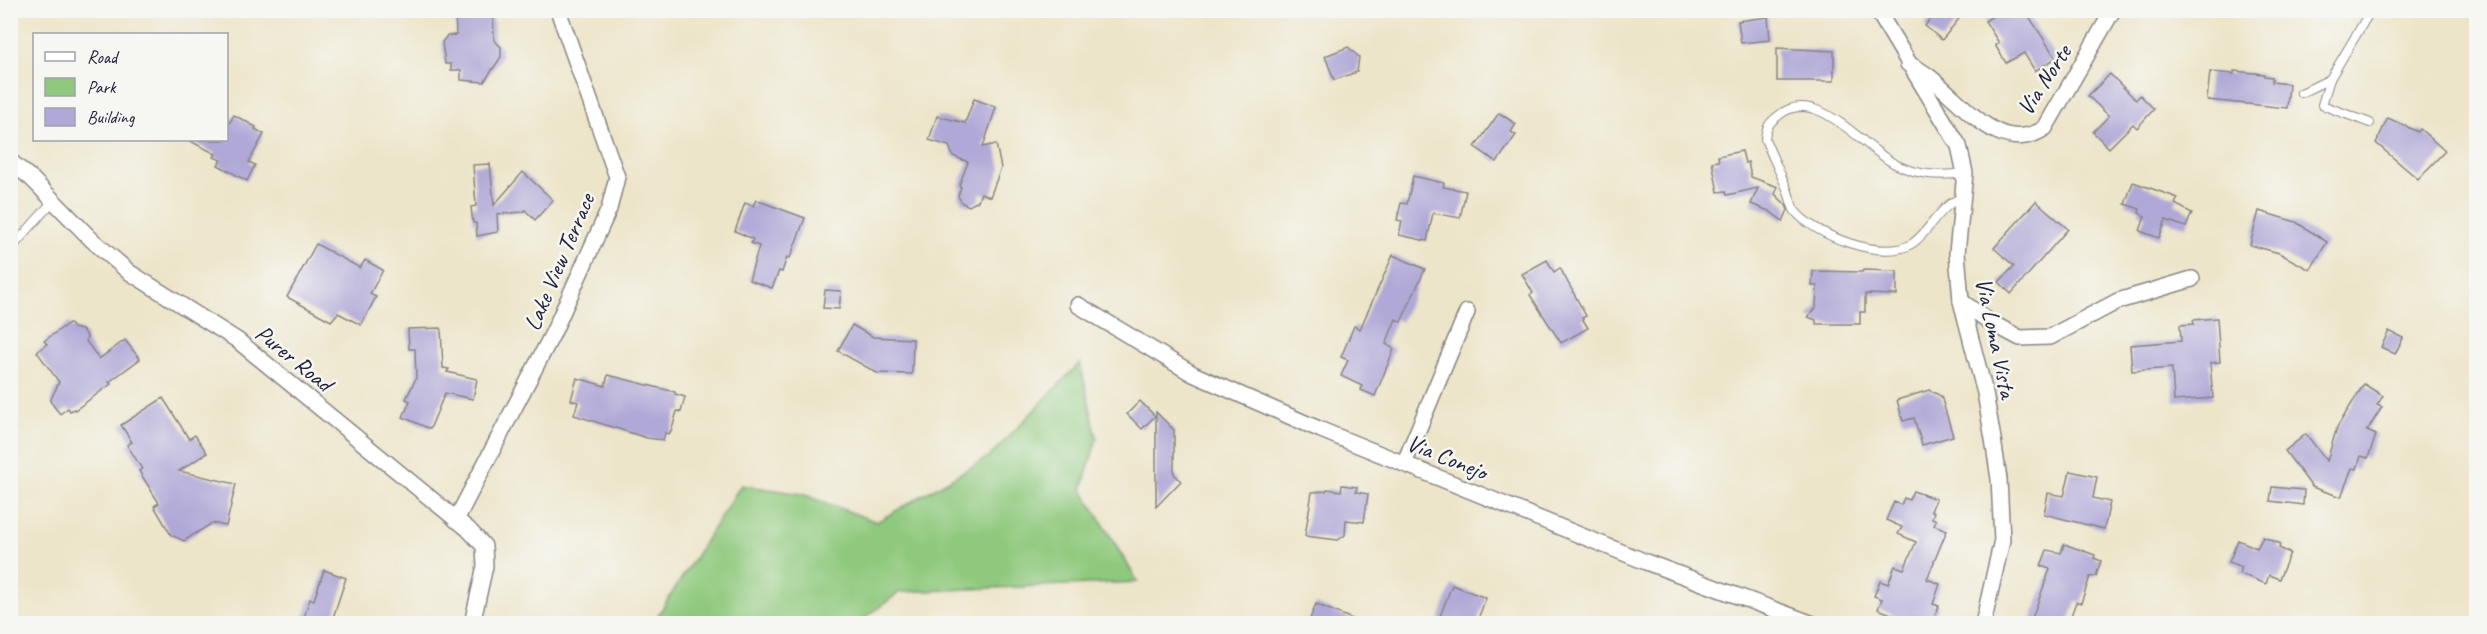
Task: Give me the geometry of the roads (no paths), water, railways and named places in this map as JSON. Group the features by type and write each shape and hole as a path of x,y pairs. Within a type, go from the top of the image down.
{"street":[{"name":"Lake View Terrace","path":"456,519 554,333 609,209 617,177 558,10"},
{"name":"Via Loma Vista","path":"1877,10 1959,146 1965,173 1957,253 1961,301 1985,393 1999,479 2002,540 1983,624"},
{"name":"Via Norte","path":"1908,64 1923,70 1991,130 2012,137 2032,136 2045,128 2113,10"},
{"name":"Purer Road","path":"10,161 92,240 129,272 237,340 456,519 484,546 485,566 472,624"},
{"path":"1961,301 1990,322 2020,338 2050,337 2118,301 2192,279"},
{"name":"Via Conejo","path":"1078,305 1193,374 1404,464 1646,562 1813,624"},
{"path":"1404,464 1467,312"}],"lane":[{"path":"2370,123 2322,105 2330,79 2371,10"},
{"path":"2301,93 2330,79"},
{"path":"1963,198 1949,203 1938,218 1911,245 1883,250 1850,244 1817,228 1795,210 1765,139 1766,130 1768,124 1785,109 1813,110 1841,122 1881,156 1910,171 1938,177 1965,173"},
{"path":"10,250 53,201"}]}
